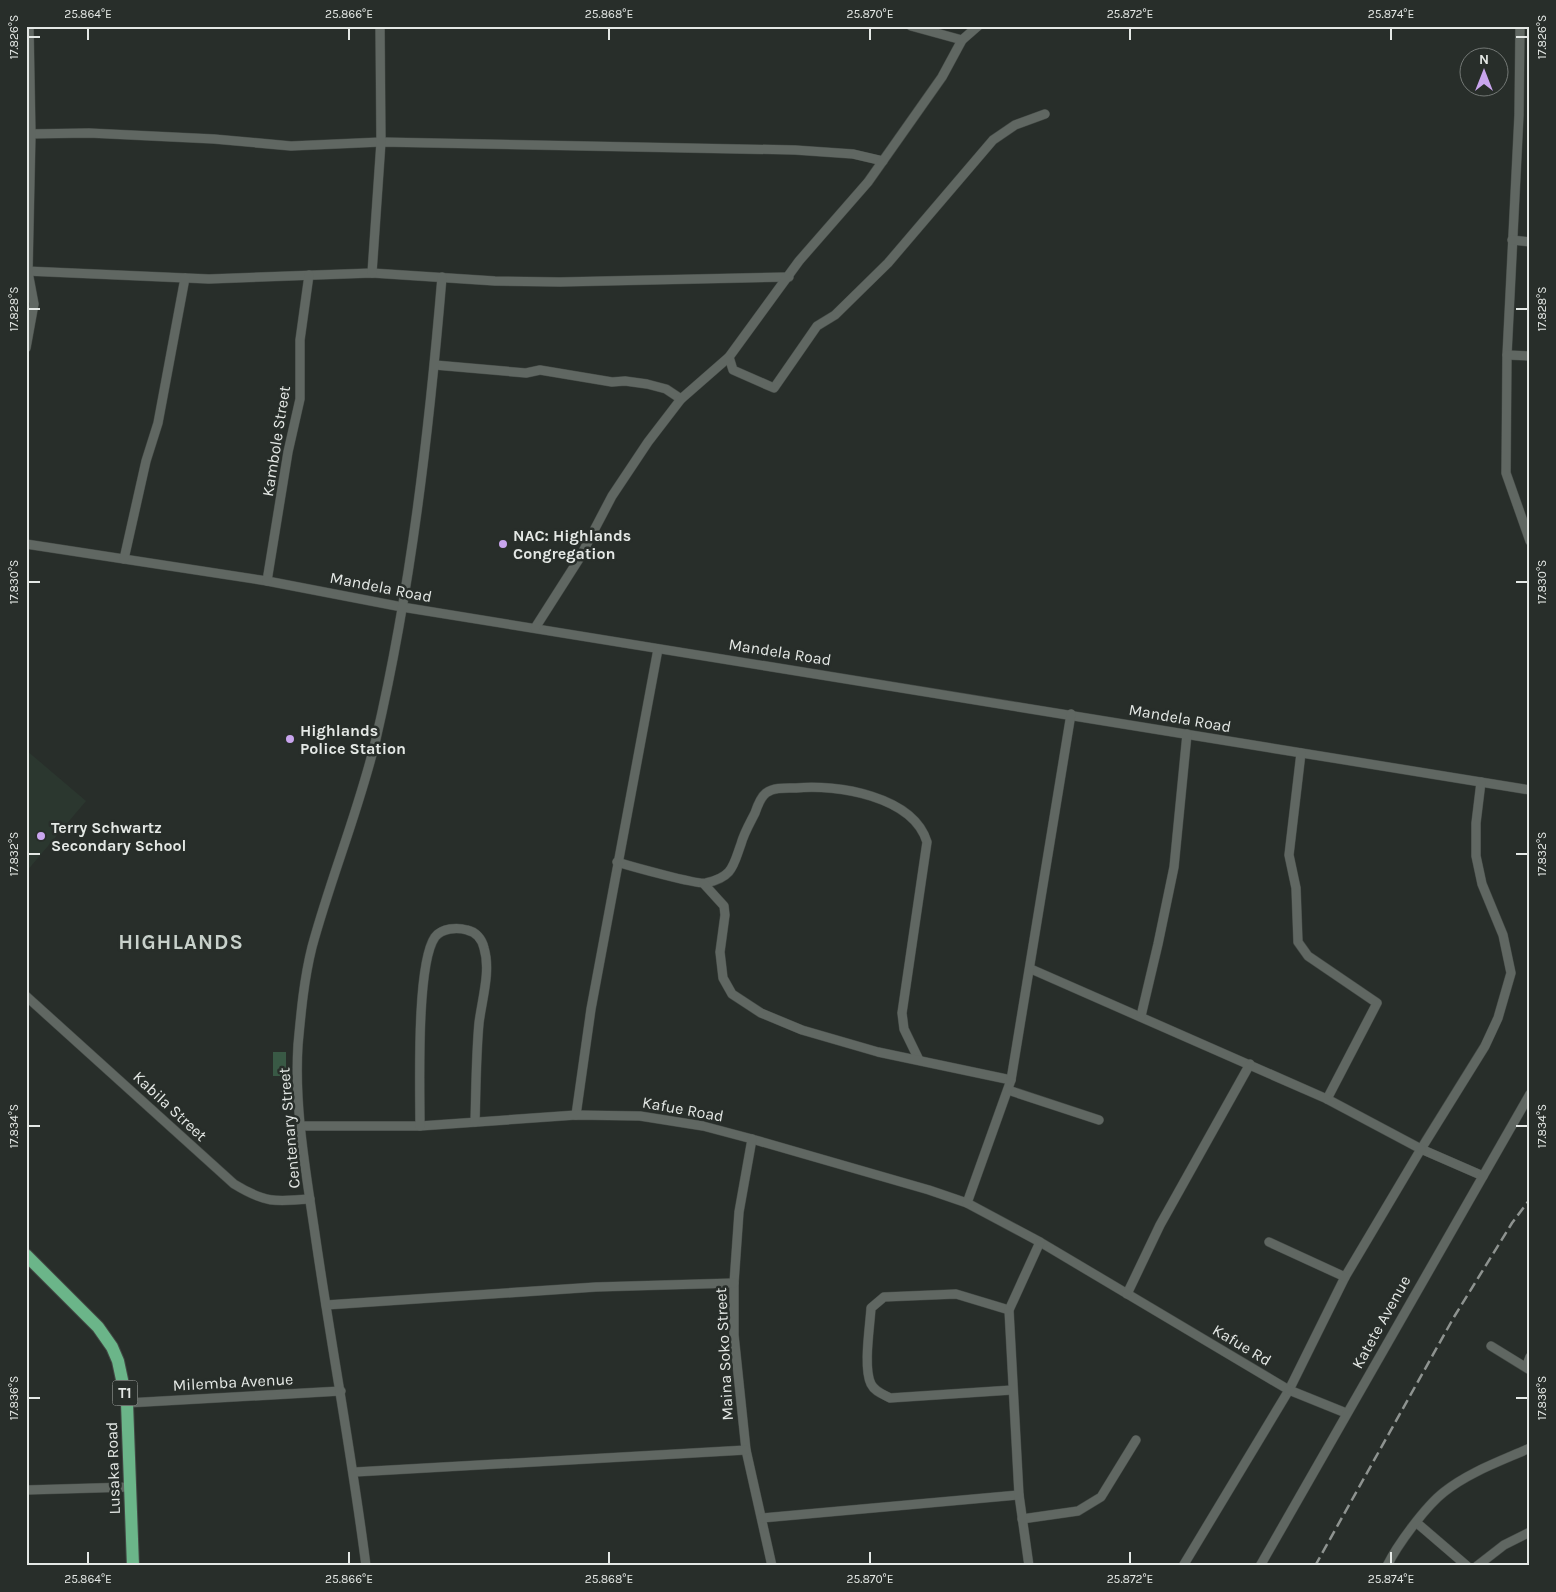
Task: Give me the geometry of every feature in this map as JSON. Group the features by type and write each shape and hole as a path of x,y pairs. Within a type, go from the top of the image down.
{"highway":[{"name":"Lusaka Road","path":"26,1255 98,1327 112,1347 123,1379 127,1403 133,1566"}],"street":[{"path":"26,348 34,304 27,272 29,26"},
{"path":"372,273 381,142 380,26"},
{"path":"912,26 962,40"},
{"path":"535,628 579,559 612,496 648,442 681,399 730,356 789,277 798,261 868,182 942,77 962,40 978,26"},
{"path":"1520,26 1506,355 1506,473 1530,541"},
{"path":"730,356 733,370 774,388 817,326 835,314 888,263 994,140 1015,125 1045,114"},
{"path":"28,134 89,133 214,139 290,146 381,142 795,150 853,154 883,161"},
{"path":"1512,240 1530,242"},
{"path":"27,272 186,278 372,273 560,282 789,277"},
{"name":"Kambole Street","path":"267,582 288,452 300,399 300,340 309,275"},
{"name":"Centenary Street","path":"366,1566 354,1472 310,1199 297,1081 304,988 312,949 376,739 402,607 424,461 435,365 442,277"},
{"path":"124,559 146,460 158,423 186,278"},
{"path":"1506,355 1530,356"},
{"path":"435,365 526,373 540,370 612,382 626,381 666,389 681,399"},
{"name":"Mandela Road","path":"26,544 1530,790"},
{"path":"576,1115 584,1046 658,648"},
{"path":"967,1203 1011,1080 1031,969 1071,714"},
{"path":"1141,1016 1174,867 1187,734"},
{"path":"1301,753 1289,855 1296,888 1298,942 1308,956 1377,1003 1327,1099"},
{"path":"1183,1566 1288,1390 1346,1278 1422,1149 1486,1046 1498,1018 1511,974 1503,935 1482,884 1476,856 1476,823 1481,782"},
{"path":"704,884 729,873 734,867 741,843 758,806 765,794 776,789 837,788 870,794 915,821 925,837 926,857 902,1014 904,1029 919,1060"},
{"path":"617,862 704,884 717,896 724,906 725,915 720,952 723,978 732,994 761,1014 802,1030 878,1052 1011,1080"},
{"path":"420,1126 420,1063 426,957 436,936 450,928 468,930 479,936 485,948 486,966 477,1059 476,1122"},
{"path":"1031,969 1327,1099 1422,1149 1483,1176"},
{"name":"Kabila Street","path":"26,996 234,1184 253,1196 270,1201 310,1199"},
{"path":"1128,1294 1160,1225 1250,1064"},
{"path":"1008,1090 1099,1120"},
{"name":"Katete Avenue","path":"1260,1566 1530,1094"},
{"name":"Kafue Road","path":"302,1126 420,1126 576,1115 661,1118 752,1138 930,1190 967,1203 1040,1242"},
{"name":"Maina Soko Street","path":"752,1138 739,1212 734,1283 738,1384 746,1450 772,1566"},
{"path":"1030,1566 1019,1495 1009,1310 1040,1242"},
{"name":"Kafue Rd","path":"1040,1242 1288,1390 1346,1413"},
{"path":"1269,1242 1346,1278"},
{"path":"326,1304 596,1287 734,1283"},
{"path":"1009,1310 956,1294 884,1297 871,1308 868,1369 871,1383 877,1392 890,1398 1012,1390"},
{"path":"1491,1346 1528,1369 1530,1356"},
{"name":"Milemba Avenue","path":"127,1403 341,1391"},
{"path":"1022,1519 1078,1511 1101,1497 1136,1440"},
{"path":"1387,1566 1417,1523 1442,1493 1470,1474 1530,1448"},
{"path":"354,1472 746,1450"},
{"path":"26,1490 130,1487"},
{"path":"762,1518 1019,1495"},
{"path":"1417,1523 1467,1566"},
{"path":"1477,1566 1504,1545 1530,1532"}],"shaded area":[{"name":"Terry Schwartz Secondary School","path":"26,750 86,801 26,872"}],"green space":[{"path":"273,1052 286,1052 286,1076 273,1076"}],"railway":[{"path":"1315,1566 1454,1317 1512,1223 1530,1199"}],"place":[{"name":"NAC: Highlands Congregation","path":"503,544"},
{"name":"Highlands Police Station","path":"290,739"},
{"name":"Terry Schwartz Secondary School","path":"41,836"}],"district":[{"name":"HIGHLANDS","path":"181,942"}]}
